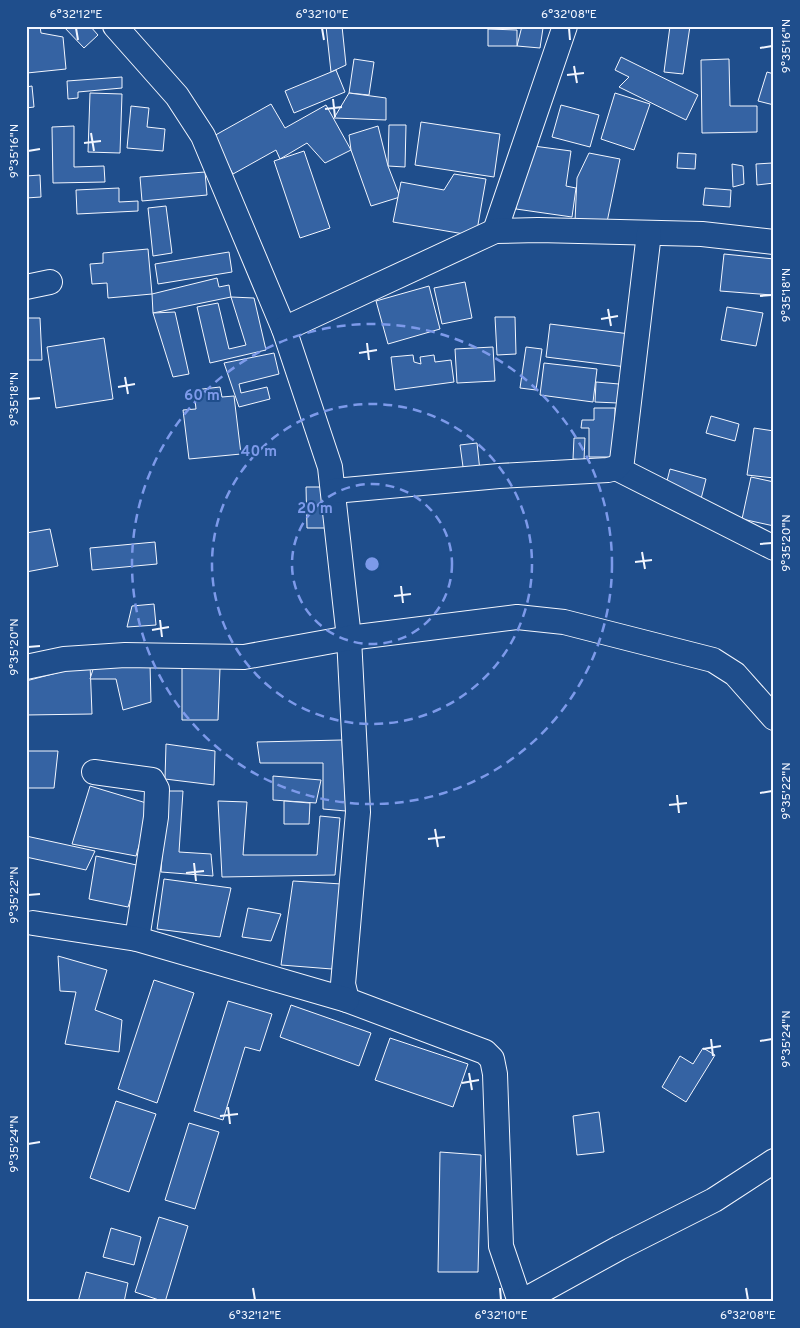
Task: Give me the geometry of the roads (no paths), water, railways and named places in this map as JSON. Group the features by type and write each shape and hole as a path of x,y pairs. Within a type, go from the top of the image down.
{"street":[{"path":"114,26 178,96 203,136 284,329 330,466 348,638 358,812 343,984 347,1000"},
{"path":"495,231 565,26"},
{"path":"284,329 495,231 702,234 774,242"},
{"path":"334,491 499,476 616,468 622,461 649,233"},
{"path":"26,287 50,282"},
{"path":"616,468 774,548"},
{"path":"26,667 64,659 125,655 244,657 348,638 517,617 564,622 713,660 735,674 774,718"},
{"path":"94,772 152,780 157,789 156,817 137,939"},
{"path":"33,923 137,939 347,1000 485,1052 492,1059 495,1074 501,1246 521,1302 619,1248 714,1200 774,1161"}]}
